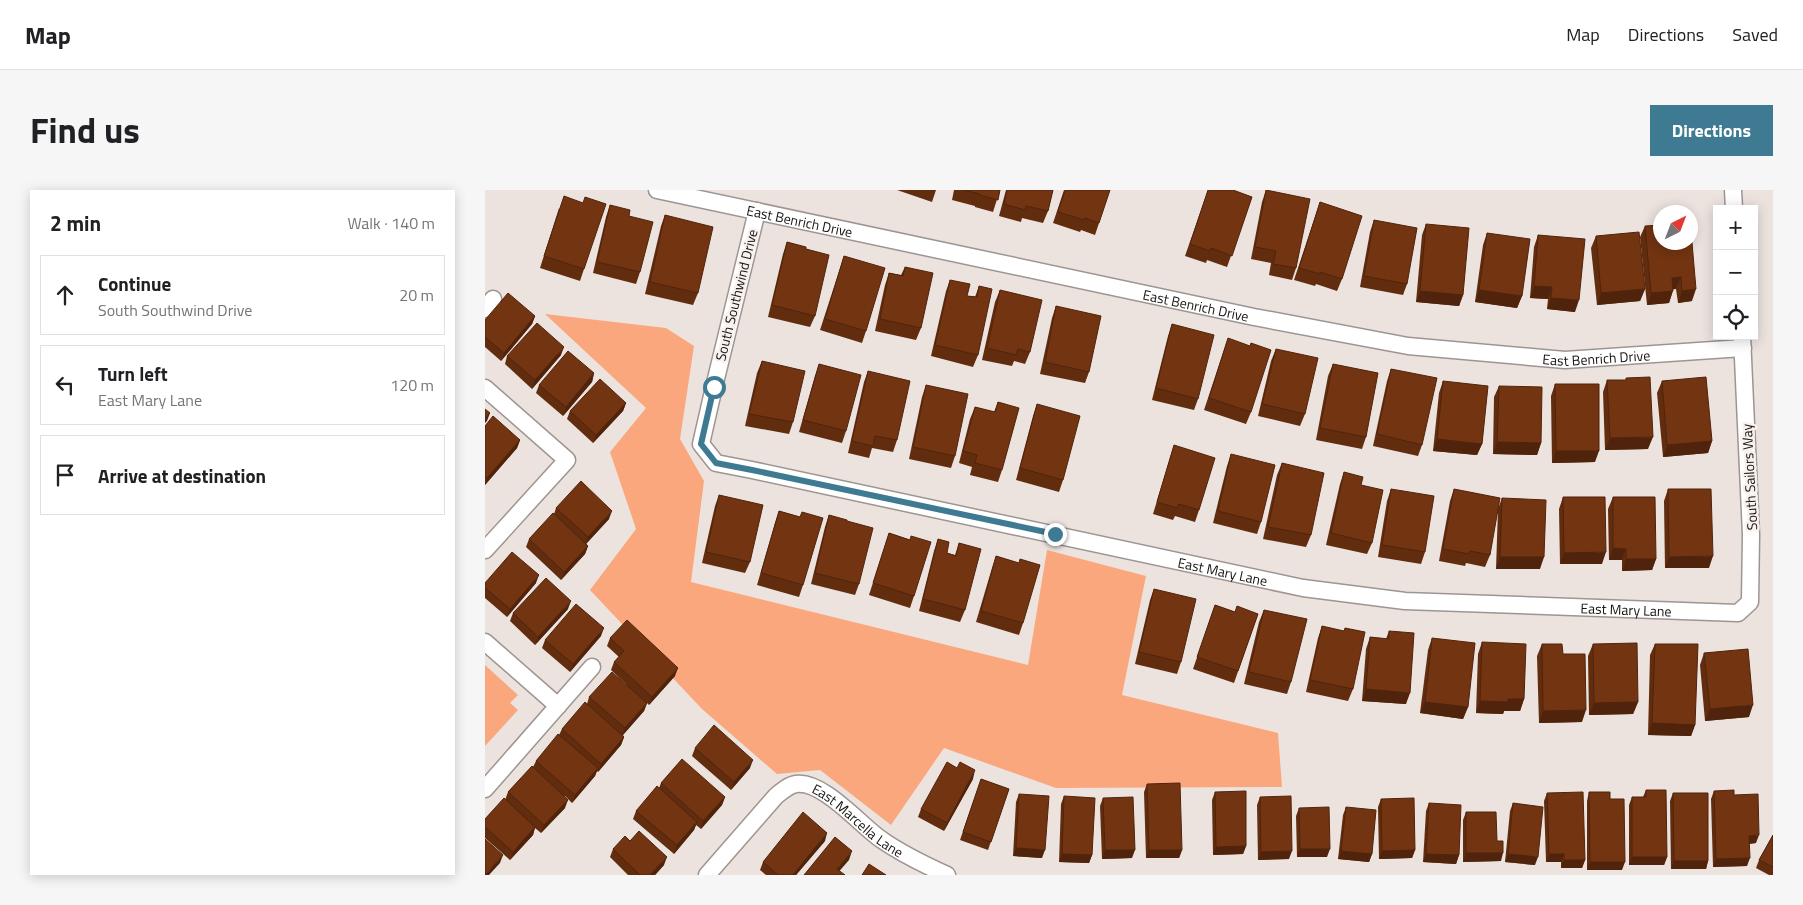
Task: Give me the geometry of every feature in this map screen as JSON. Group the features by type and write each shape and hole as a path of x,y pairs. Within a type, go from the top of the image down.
{"street":[{"name":"East Benrich Drive","path":"657,190 1254,317 1408,346 1565,360 1742,342"},
{"path":"1733,190 1734,205"},
{"name":"South Southwind Drive","path":"716,463 701,444 757,211"},
{"name":"South Sailors Way","path":"1738,613 1750,602 1751,535 1742,342"},
{"path":"485,388 567,460 485,550"},
{"name":"East Mary Lane","path":"716,463 1303,588 1405,601 1738,613"},
{"path":"485,642 558,706"},
{"path":"486,786 592,667"},
{"name":"East Marcella Lane","path":"707,875 776,796 786,788 796,784 809,785 826,793 881,840 947,875"}],"shaded area":[{"path":"545,314 666,328 694,346 680,439 704,481 691,582 1028,665 1047,550 1146,576 1122,695 1278,733 1282,787 1056,788 944,748 891,825 820,770 777,774 702,709 590,590 636,529 610,452 646,408"},
{"path":"485,665 518,695 510,703 518,710 485,746"}],"building":[{"path":"963,190 1000,190 998,200"},
{"path":"1007,190 1053,190 1048,211 1026,206 1025,210 1004,204"},
{"path":"1065,190 1110,190 1099,223 1058,212"},
{"path":"1208,190 1233,190 1252,197 1232,256 1211,248 1210,251 1190,244"},
{"path":"1266,190 1310,199 1296,268 1273,264 1276,251 1255,247"},
{"path":"564,196 583,203 585,197 606,204 584,269 544,256"},
{"path":"1320,202 1362,216 1342,279 1299,268"},
{"path":"610,205 630,210 629,216 653,222 640,272 597,262"},
{"path":"665,215 713,227 698,293 650,282"},
{"path":"1374,220 1417,228 1407,284 1364,276"},
{"path":"1426,224 1469,228 1463,295 1420,291"},
{"path":"1645,226 1653,226 1653,250 1693,250 1696,289 1682,291 1681,277 1672,278 1673,291 1651,293"},
{"path":"1639,232 1645,289 1601,293 1596,236"},
{"path":"1487,233 1530,239 1522,296 1479,290"},
{"path":"1538,235 1585,239 1579,300 1551,298 1552,287 1534,286"},
{"path":"787,242 829,255 815,316 772,305"},
{"path":"844,256 885,268 866,331 825,319"},
{"path":"905,267 933,273 921,328 880,319 889,273 903,276"},
{"path":"950,280 970,284 967,296 977,297 979,286 992,289 978,355 935,345"},
{"path":"1000,290 1042,300 1030,352 1018,349 1016,355 987,348"},
{"path":"508,293 535,316 504,353 485,337 485,320"},
{"path":"1056,306 1101,316 1089,372 1045,362"},
{"path":"537,323 564,347 535,380 507,356"},
{"path":"1172,324 1214,335 1198,399 1156,388"},
{"path":"1228,338 1250,346 1251,343 1271,350 1251,412 1209,398"},
{"path":"1276,349 1318,358 1305,414 1262,404"},
{"path":"568,351 594,373 566,407 539,385"},
{"path":"762,361 805,371 793,422 749,414"},
{"path":"819,364 861,375 846,431 803,420"},
{"path":"1333,364 1378,373 1366,437 1320,428"},
{"path":"1391,369 1437,378 1422,445 1377,434"},
{"path":"868,371 910,381 897,440 875,436 873,446 852,441"},
{"path":"1650,377 1653,437 1610,438 1607,380"},
{"path":"1706,377 1712,441 1667,445 1662,381"},
{"path":"600,379 626,403 596,435 570,411"},
{"path":"1443,381 1488,386 1482,444 1437,439"},
{"path":"1555,384 1599,384 1599,451 1556,451"},
{"path":"926,385 968,394 955,456 913,447"},
{"path":"1499,386 1542,387 1541,443 1497,442"},
{"path":"998,402 1019,408 1002,470 975,463 977,455 963,451 975,407 995,412"},
{"path":"1037,404 1080,416 1063,480 1020,468"},
{"path":"485,409 490,413 485,418"},
{"path":"493,416 520,440 487,478 485,476 485,426"},
{"path":"1174,445 1215,458 1199,510 1179,504 1177,508 1157,502"},
{"path":"1231,454 1275,465 1261,522 1218,511"},
{"path":"1282,463 1324,473 1311,535 1268,527"},
{"path":"1344,472 1363,477 1361,485 1383,490 1372,543 1331,533"},
{"path":"581,481 612,511 588,537 556,508"},
{"path":"1391,489 1434,496 1425,552 1382,545"},
{"path":"1454,489 1500,498 1490,555 1470,551 1469,554 1443,549"},
{"path":"1668,489 1711,489 1713,556 1669,557"},
{"path":"719,495 763,505 750,562 706,552"},
{"path":"1563,497 1605,497 1606,552 1564,553"},
{"path":"1613,497 1655,497 1656,559 1626,559 1626,549 1613,548"},
{"path":"1502,498 1546,500 1544,557 1500,557"},
{"path":"779,511 800,517 802,512 823,518 803,585 761,573"},
{"path":"553,513 588,546 564,572 529,539"},
{"path":"829,515 873,528 859,584 815,573"},
{"path":"889,533 910,540 911,536 931,542 914,596 873,583"},
{"path":"938,539 949,542 947,553 956,556 959,543 981,549 965,610 923,599"},
{"path":"512,552 539,575 510,609 485,588 485,583"},
{"path":"996,556 1019,563 1020,559 1040,565 1023,623 981,611"},
{"path":"546,578 571,601 538,637 513,613"},
{"path":"1154,589 1196,599 1181,662 1139,652"},
{"path":"576,604 604,628 573,664 545,640"},
{"path":"1215,605 1235,612 1237,606 1258,614 1238,671 1197,657"},
{"path":"1264,610 1307,619 1291,682 1249,672"},
{"path":"627,620 678,668 652,697 614,662 624,651 610,638"},
{"path":"1322,626 1344,631 1345,628 1365,632 1353,689 1310,680"},
{"path":"1389,631 1414,633 1410,693 1366,689 1370,637 1389,639"},
{"path":"1432,638 1475,643 1468,707 1425,702"},
{"path":"1482,642 1526,644 1524,699 1508,699 1508,702 1480,701"},
{"path":"1637,643 1638,702 1594,703 1593,644"},
{"path":"1542,644 1562,644 1563,654 1585,654 1586,710 1543,711"},
{"path":"1655,644 1698,644 1695,725 1652,723"},
{"path":"1748,649 1753,705 1710,709 1704,653"},
{"path":"612,672 647,703 625,728 589,697"},
{"path":"585,702 624,737 601,764 562,729"},
{"path":"714,725 753,760 734,782 695,748"},
{"path":"558,734 598,768 575,795 536,761"},
{"path":"682,759 725,797 703,821 661,783"},
{"path":"947,762 957,768 960,762 975,770 947,823 921,809"},
{"path":"532,766 568,800 544,825 508,792"},
{"path":"981,779 1009,789 991,842 963,832"},
{"path":"1180,783 1182,850 1149,850 1147,784"},
{"path":"657,786 697,822 677,845 636,811"},
{"path":"1646,790 1666,790 1667,857 1632,857 1632,797 1646,797"},
{"path":"1734,790 1734,795 1758,794 1759,835 1749,836 1750,858 1716,859 1714,791"},
{"path":"1246,791 1246,846 1216,847 1215,792"},
{"path":"1583,792 1585,860 1564,860 1564,854 1549,854 1547,793"},
{"path":"1589,792 1610,792 1610,799 1624,799 1625,862 1590,862"},
{"path":"1673,793 1708,793 1708,861 1674,861"},
{"path":"1019,794 1049,796 1045,850 1016,848"},
{"path":"1064,796 1095,798 1092,855 1062,854"},
{"path":"1291,796 1292,851 1261,852 1260,797"},
{"path":"1133,797 1135,850 1105,850 1103,798"},
{"path":"504,798 535,827 513,852 485,827 485,819"},
{"path":"1414,798 1415,850 1382,851 1381,799"},
{"path":"1429,803 1461,805 1459,855 1426,854"},
{"path":"1513,803 1543,807 1538,857 1508,854"},
{"path":"1329,807 1330,849 1300,849 1299,808"},
{"path":"1346,807 1376,810 1372,854 1341,851"},
{"path":"803,812 827,833 793,875 778,875 763,862"},
{"path":"1466,812 1496,812 1497,841 1503,841 1503,853 1466,853"},
{"path":"639,831 667,857 650,875 640,875 613,849 625,836 630,841"},
{"path":"1773,835 1773,867 1759,860"},
{"path":"835,837 852,851 837,869 845,875 804,875"},
{"path":"485,839 503,855 485,875"},
{"path":"869,864 886,875 862,875"}],"route":[{"path":"714,387 701,444 716,463 1055,534"}]}
